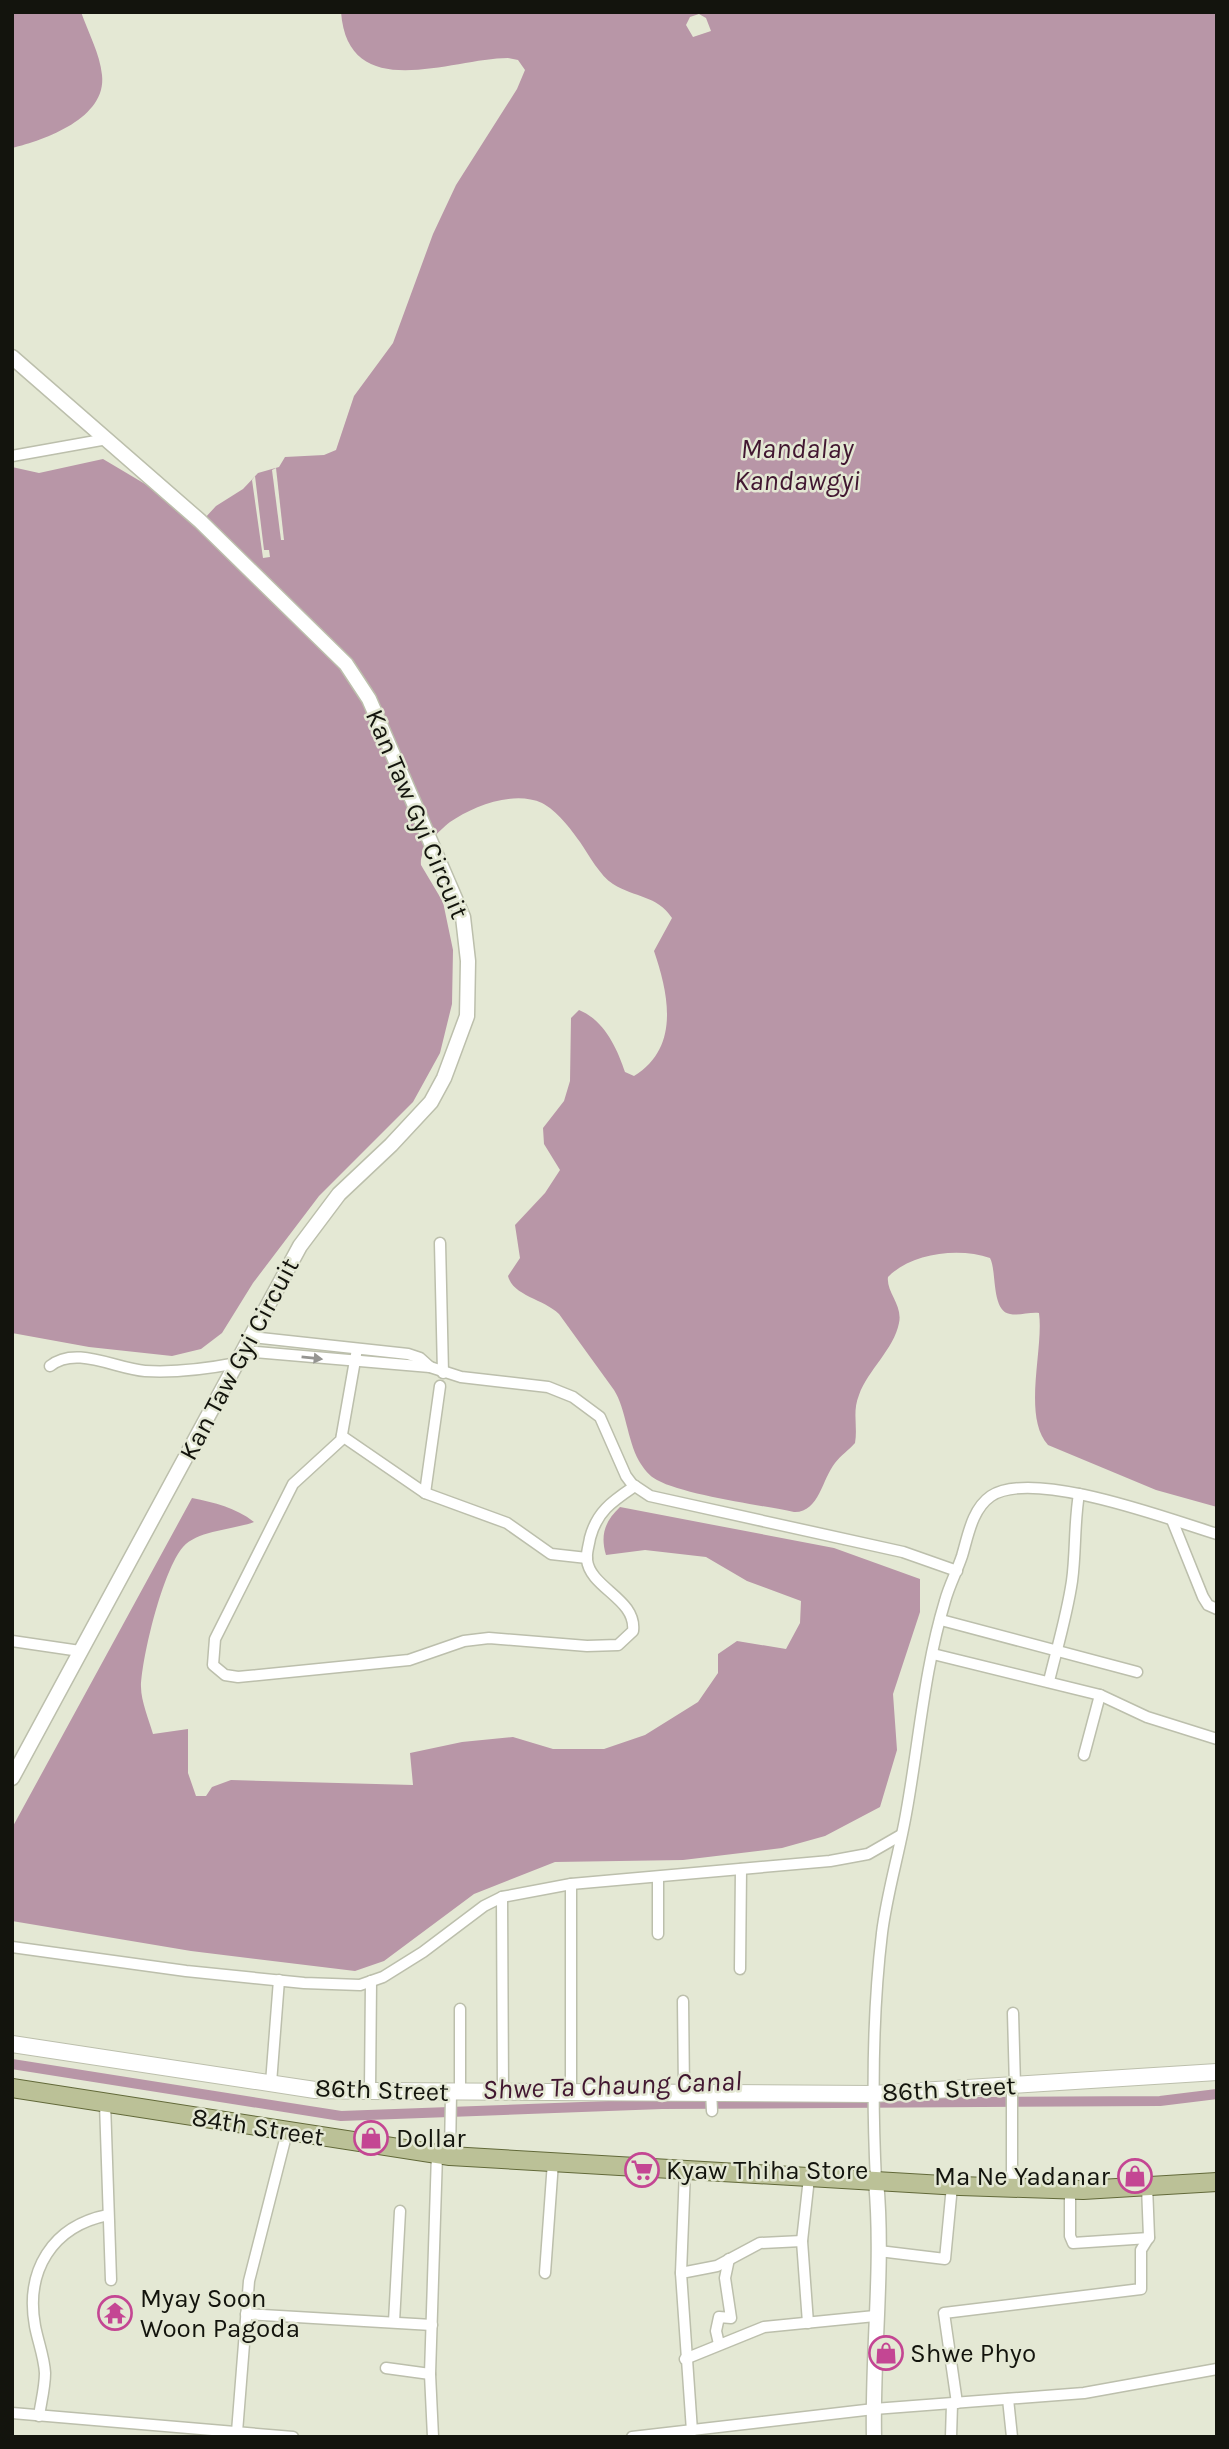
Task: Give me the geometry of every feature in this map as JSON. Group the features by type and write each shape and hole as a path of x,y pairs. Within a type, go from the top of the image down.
{"main road":[{"name":"86th Street","path":"12,2044 315,2090 370,2091 453,2101 503,2093 684,2091 711,2102 1013,2089 1216,2076"},
{"name":"84th Street","path":"12,2088 443,2155 952,2186 1070,2189 1217,2182"}],"street":[{"name":"Kan Taw Gyi Circuit","path":"12,357 200,521 359,680 453,891 466,937 467,1016 444,1079 431,1101 322,1213 300,1246 12,1778"},
{"path":"12,456 107,439"},
{"path":"440,1243 443,1373"},
{"path":"251,1337 408,1354 420,1358 443,1373 548,1387 573,1397 600,1418 619,1463 635,1486 662,1500 903,1552 957,1571"},
{"path":"357,1349 338,1446 315,1462 293,1484 215,1639 212,1658 216,1669 225,1675 238,1677 409,1660 464,1641 489,1638 587,1646 618,1645 633,1631 631,1618 590,1569 586,1558 595,1522 601,1511 635,1486"},
{"path":"50,1366 63,1359 86,1358 142,1370 192,1371 241,1357 430,1367"},
{"path":"425,1493 440,1386"},
{"path":"342,1436 425,1493 507,1523 551,1553 586,1558"},
{"path":"874,2437 874,2316 879,2251 872,2096 883,1933 919,1720 941,1620 968,1530 979,1508 992,1495 1033,1489 1079,1494 1217,1534"},
{"path":"1049,1682 1059,1652 1072,1582 1074,1529 1079,1494"},
{"path":"1172,1520 1203,1597 1208,1605 1217,1609"},
{"path":"941,1620 1137,1672"},
{"path":"12,1642 80,1651"},
{"path":"933,1654 1100,1695 1147,1717 1217,1738"},
{"path":"1084,1755 1100,1695"},
{"path":"12,1948 279,1980 360,1985 423,1952 484,1906 502,1897 571,1884 741,1869 868,1854 901,1835"},
{"path":"740,1969 741,1869"},
{"path":"658,1934 659,1877"},
{"path":"571,1884 571,2091"},
{"path":"502,1897 503,2093"},
{"path":"271,2083 279,1980"},
{"path":"370,2091 371,1981"},
{"path":"682,2001 684,2091"},
{"path":"433,2437 430,2374 432,2325 443,2155 453,2101 460,2009"},
{"path":"1013,2013 1013,2188"},
{"path":"104,2102 111,2280"},
{"path":"237,2432 249,2281 287,2132"},
{"path":"545,2273 553,2162"},
{"path":"685,2171 681,2273 692,2431"},
{"path":"807,2323 802,2241 809,2178"},
{"path":"879,2251 945,2259 952,2186"},
{"path":"951,2437 954,2403 944,2313 1141,2289 1141,2250 1149,2238 1147,2186"},
{"path":"1070,2189 1070,2236 1073,2243 1149,2238"},
{"path":"394,2322 400,2211"},
{"path":"39,2416 45,2376 32,2287 40,2265 56,2241 90,2219 108,2215"},
{"path":"681,2273 718,2266 760,2243 802,2241"},
{"path":"719,2344 716,2331 719,2318 731,2318 725,2278 729,2259"},
{"path":"246,2314 432,2325"},
{"path":"685,2359 764,2327 874,2316"},
{"path":"386,2368 430,2374"},
{"path":"632,2437 692,2431 709,2433 874,2409 1129,2386 1217,2369"},
{"path":"1008,2399 1012,2437"},
{"path":"12,2413 293,2437"},
{"path":"114,2437 115,2423"}],"water":[{"path":"12,12 81,12 102,75 101,90 95,103 84,115 56,133 12,148"},
{"name":"Mandalay Kandawgyi","path":"341,12 1217,12 1217,1507 1156,1490 1048,1445 1040,1432 1036,1417 1039,1313 1010,1314 1004,1311 997,1298 990,1258 964,1253 936,1254 909,1262 888,1277 889,1288 900,1316 896,1333 859,1395 855,1443 835,1463 815,1501 809,1507 794,1512 723,1499 669,1485 649,1474 635,1452 614,1390 559,1314 522,1293 511,1283 508,1276 520,1258 515,1225 545,1193 560,1170 544,1144 543,1128 564,1101 570,1081 571,1018 579,1010 596,1021 614,1044 625,1072 634,1076 649,1064 659,1051 667,1020 664,985 654,951 672,918 660,905 621,889 608,880 563,820 547,806 531,799 507,799 470,810 450,822 426,847 421,865 443,902 453,950 452,1004 440,1053 413,1102 319,1196 253,1283 222,1333 201,1349 172,1356 89,1347 12,1333 12,467 39,473 103,459 204,519 216,506 243,489 258,473 279,467 285,457 324,455 336,450 354,396 393,343 433,234 456,185 517,89 525,70 518,60 508,58 432,68 382,68 362,59 348,41","holes":["699,14 706,18 711,31 693,37 686,25 690,17"]},
{"path":"192,1498 232,1509 254,1522 197,1537 183,1547 175,1558 161,1593 145,1655 141,1692 153,1734 188,1729 188,1773 196,1796 206,1796 212,1787 231,1780 413,1785 410,1753 462,1742 513,1737 553,1749 604,1749 645,1735 698,1702 718,1673 718,1654 737,1641 786,1649 800,1623 801,1601 747,1581 706,1557 645,1550 606,1555 605,1529 620,1507 834,1548 920,1579 920,1612 893,1694 897,1750 880,1807 825,1836 782,1848 683,1860 555,1862 474,1894 384,1961 355,1971 191,1951 12,1921 12,1828"}],"pier":[{"path":"276,468 284,540 281,540 272,470"},
{"path":"255,476 264,550 269,550 270,557 263,558 252,480"}],"waterway":[{"name":"Shwe Ta Chaung Canal","path":"12,2064 341,2116 662,2104 1160,2101 1217,2094"}],"place":[{"name":"Dollar","path":"371,2138"},
{"name":"Kyaw Thiha Store","path":"642,2170"},
{"name":"Ma Ne Yadanar","path":"1135,2176"},
{"name":"Myay Soon Woon Pagoda","path":"115,2313"},
{"name":"Shwe Phyo","path":"886,2353"}]}
